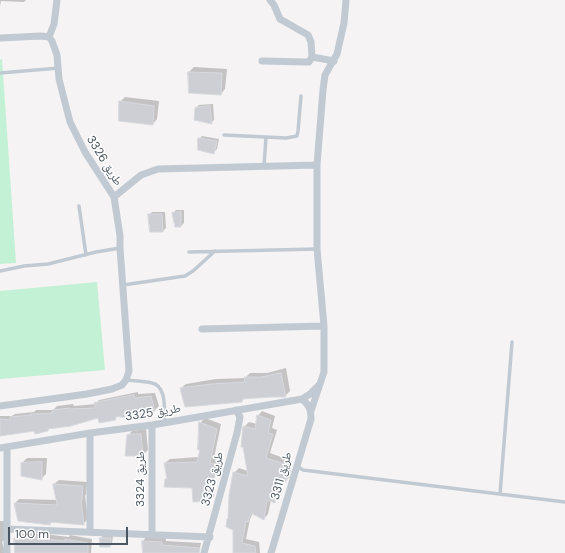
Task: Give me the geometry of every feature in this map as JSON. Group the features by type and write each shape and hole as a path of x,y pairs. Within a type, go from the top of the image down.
{"street":[{"path":"0,38 41,36 49,38 54,24 56,0"},
{"path":"262,61 309,62 312,57 311,42 308,35 280,19 274,5 270,0"},
{"name":"طريق 3311","path":"271,553 310,419 310,408 322,381 324,372 324,326 317,249 317,165 325,75 337,54 344,23 346,0"},
{"name":"طريق 3326","path":"49,38 52,41 58,55 58,68 70,122 85,152 114,197 120,236 129,371 126,380"},
{"path":"312,57 334,61"},
{"path":"114,197 141,175 158,168 317,165"},
{"path":"202,329 324,326"},
{"path":"0,406 112,389 122,385 126,380"},
{"path":"310,408 302,399 322,381"},
{"name":"طريق 3325","path":"4,448 90,433 152,425 302,399"},
{"name":"طريق 3323","path":"204,553 210,537 237,433 240,417 236,410"},
{"name":"طريق 3324","path":"152,425 152,534"},
{"path":"90,433 90,531"},
{"path":"4,448 7,553"},
{"path":"7,529 90,531 210,537"}],"lane":[{"path":"0,73 58,68"},
{"path":"224,135 286,138 297,136 300,96"},
{"path":"264,166 266,137"},
{"path":"79,206 86,255"},
{"path":"0,270 48,264 120,248"},
{"path":"189,252 317,249"},
{"path":"123,285 185,276 215,251"},
{"path":"500,494 512,342"},
{"path":"126,380 154,383 161,389 165,422"},
{"path":"296,465 303,470 565,502"}],"green space":[{"path":"2,59 16,263 0,264 0,60"},
{"path":"97,282 105,370 0,379 0,291"}],"building":[{"path":"188,72 222,73 221,95 189,93"},
{"path":"119,101 154,106 153,125 119,121"},
{"path":"210,106 212,124 194,120 195,108"},
{"path":"198,138 217,141 214,154 198,150"},
{"path":"181,212 181,227 175,227 172,213"},
{"path":"148,214 162,214 163,232 150,232"},
{"path":"281,373 286,397 242,399 242,402 185,407 180,388 245,382 244,377 261,377"},
{"path":"134,395 135,398 151,396 155,411 137,417 137,420 115,416 116,420 99,423 98,418 71,426 48,429 48,431 35,434 34,431 0,436 0,419 10,420 10,417 53,413 52,410 95,408 94,403"},
{"path":"257,415 271,420 268,433 273,434 266,458 288,465 286,482 280,480 275,503 267,500 264,520 251,513 248,522 246,521 242,543 255,546 256,553 233,553 233,530 226,527 233,472 248,476 243,447 241,447 243,426 255,429"},
{"path":"199,422 217,429 210,463 218,465 214,479 210,478 210,501 193,502 192,488 164,487 165,479 167,479 164,463 197,462 200,450 198,450"},
{"path":"141,434 143,456 125,456 127,435"},
{"path":"42,462 42,480 21,476 21,463"},
{"path":"53,484 83,486 81,500 84,525 50,522 50,525 18,521 14,503 57,505"},
{"path":"14,538 39,538 65,541 65,539 88,543 88,553 15,553"},
{"path":"100,538 111,538 110,547 100,547"},
{"path":"142,541 162,542 162,545 200,548 199,553 143,553"}]}
